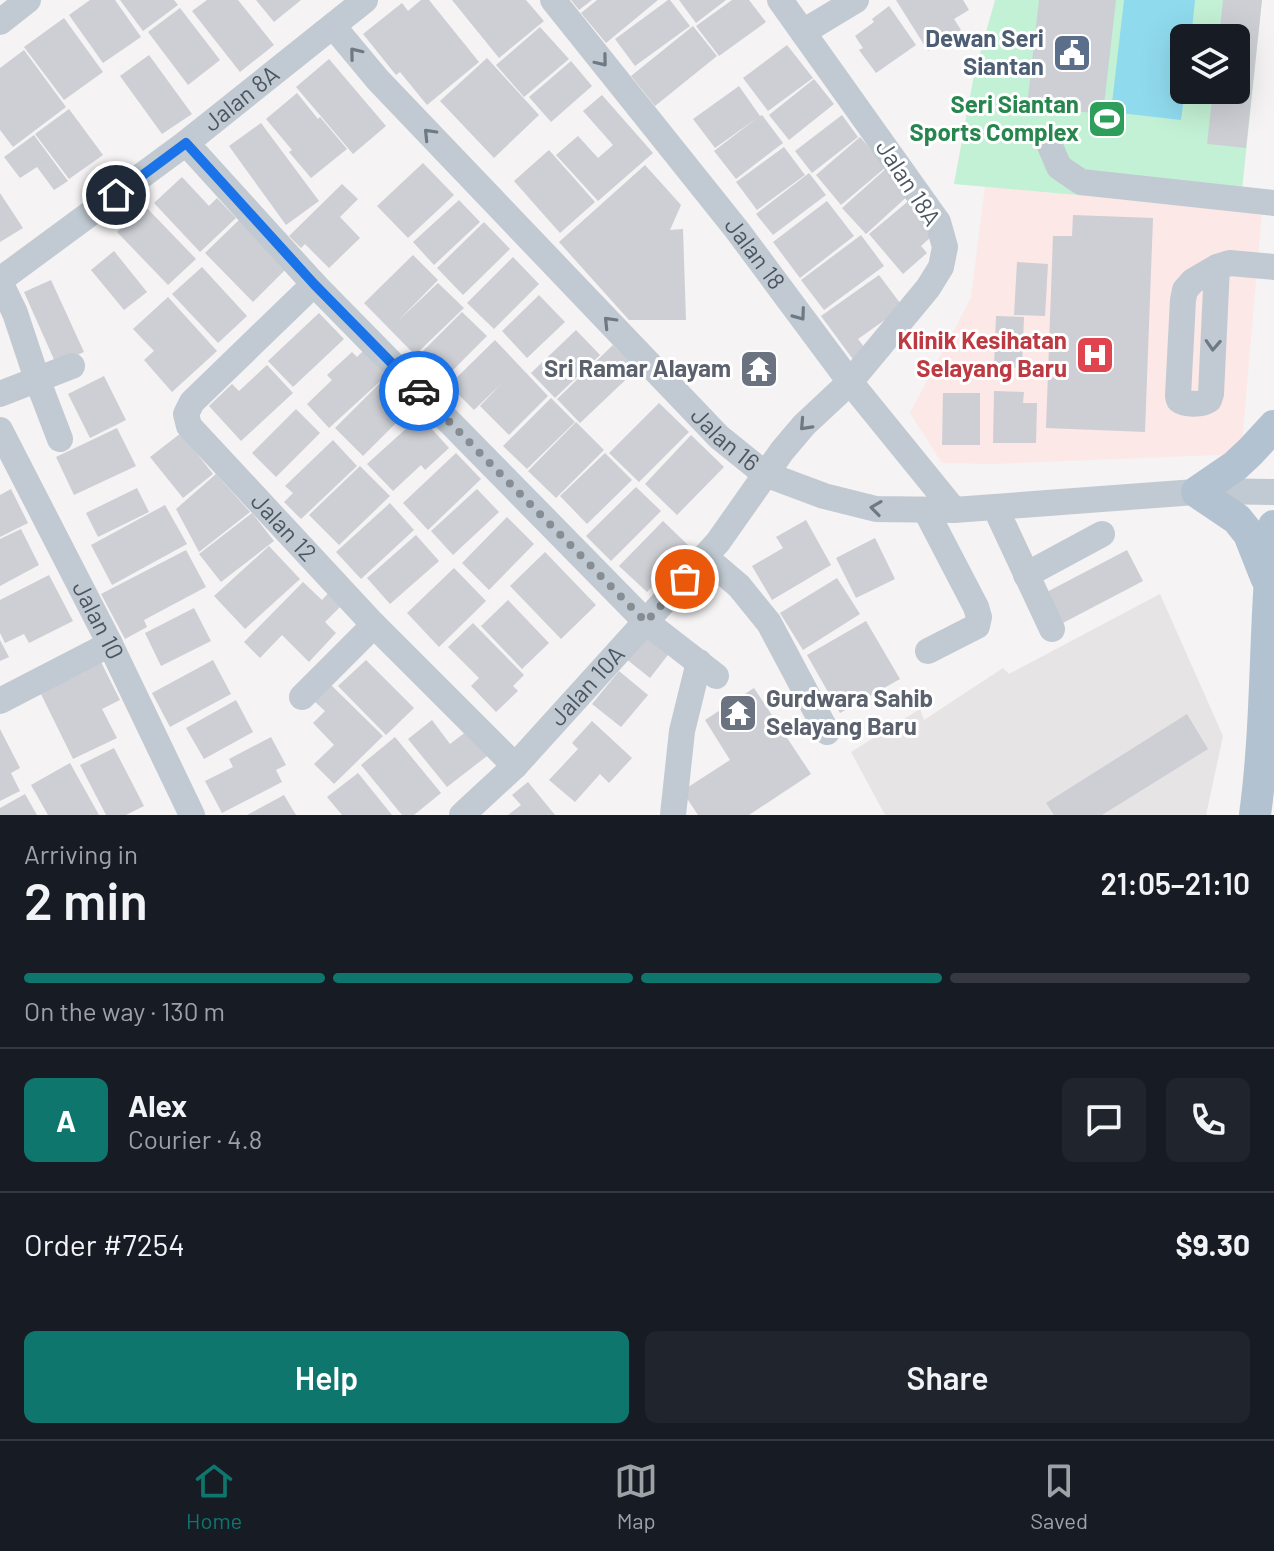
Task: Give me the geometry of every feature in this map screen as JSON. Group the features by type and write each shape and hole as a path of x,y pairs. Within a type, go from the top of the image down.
{"main road":[{"path":"1268,583 1243,526 1197,492 1235,466 1274,426"},
{"path":"1255,815 1260,779 1268,583 1274,526"}],"street":[{"path":"0,22 28,0"},
{"name":"Jalan 8A","path":"0,281 186,143 365,0"},
{"name":"Jalan 18","path":"553,0 737,230 850,382 954,510"},
{"name":"Jalan 18A","path":"765,474 804,425 850,382 928,288 941,267 945,247 938,222 780,0"},
{"path":"803,32 856,0"},
{"name":"Jalan 16","path":"333,26 378,80 719,437 765,474 861,506 926,511 1197,492 1274,492"},
{"path":"1048,141 1059,167 1081,182 1274,203"},
{"path":"186,143 314,284 646,622 707,669 682,731 673,815"},
{"path":"1217,267 1230,263 1274,267"},
{"path":"0,281 15,313 60,439"},
{"name":"Jalan 12","path":"314,284 192,402 186,414 189,426 374,625 515,766"},
{"path":"0,394 72,366"},
{"name":"Jalan 10","path":"0,430 110,644 192,815"},
{"name":"Jalan 10A","path":"462,815 515,766 705,557 765,474"},
{"path":"995,507 1052,629"},
{"path":"926,511 979,617 977,626 928,651"},
{"path":"1026,575 1102,534"},
{"path":"705,557 739,586 769,623 827,732"},
{"path":"302,697 374,625"},
{"path":"0,701 110,644"}],"shaded area":[{"name":"Klinik Kesihatan Selayang Baru","path":"985,186 1262,211 1241,454 994,464 942,463 910,413 971,298"},
{"path":"1160,594 1223,736 1206,815 885,815 851,752 920,709 924,720 1003,668 1009,674"}],"green space":[{"name":"Seri Siantan Sports Complex","path":"995,0 1262,0 1242,190 1235,209 954,184 974,75"}],"water":[{"path":"1124,0 1195,0 1192,24 1170,24 1170,104 1183,104 1181,120 1111,112"}],"building":[{"path":"90,0 115,0 141,37 103,63 69,15"},
{"path":"120,0 174,0 178,5 143,31"},
{"path":"207,0 238,0 274,45 240,72 192,11"},
{"path":"256,0 301,0 274,22"},
{"path":"421,0 429,0 479,62 427,105 400,72 396,75 363,34 402,3 408,11"},
{"path":"452,0 526,0 544,21 499,58"},
{"path":"571,0 592,0 579,10"},
{"path":"597,0 658,0 606,43 581,13"},
{"path":"668,0 690,26 635,66 615,39"},
{"path":"679,0 726,0 696,23"},
{"path":"732,0 749,0 766,22 719,56 696,26"},
{"path":"896,0 963,0 969,10 954,19 961,30 928,51"},
{"name":"Dewan Seri Siantan","path":"1039,0 1116,0 1103,114 1027,106"},
{"path":"1223,0 1262,0 1246,148 1207,144 1211,104 1250,104 1250,24 1220,24"},
{"path":"889,6 916,45 876,73 859,50 863,48 855,36"},
{"path":"180,8 220,60 188,85 148,32"},
{"path":"64,18 103,72 64,100 24,47"},
{"path":"693,26 717,56 655,106 631,76"},
{"path":"540,27 569,59 524,97 496,65"},
{"path":"787,45 813,78 768,111 743,78"},
{"path":"24,50 66,107 13,147 0,130 0,68"},
{"path":"149,55 192,114 162,134 120,76"},
{"path":"487,58 539,115 494,158 440,101"},
{"path":"329,59 386,126 353,154 296,87"},
{"path":"571,61 592,86 551,122 529,97"},
{"path":"814,79 834,104 789,140 769,115"},
{"path":"739,86 783,143 736,179 714,151 757,118 715,148 693,119"},
{"path":"297,93 347,149 311,178 266,119"},
{"path":"602,95 653,153 598,201 556,155 578,136 598,158 613,145 583,111"},
{"path":"69,109 103,155 69,179 35,134"},
{"path":"842,115 858,137 812,173 795,151"},
{"path":"261,123 319,201 286,225 229,146"},
{"path":"34,135 68,181 54,190 37,167 20,178 4,157"},
{"path":"860,137 886,167 841,205 816,175"},
{"path":"784,147 805,175 757,210 736,182"},
{"path":"549,150 595,202 560,233 514,181"},
{"path":"423,163 454,195 408,238 377,206"},
{"path":"645,165 681,205 670,230 683,229 686,320 629,320 559,242"},
{"path":"888,167 911,193 866,234 842,208"},
{"path":"809,173 826,195 773,235 756,214"},
{"path":"182,177 209,206 217,198 236,218 200,252 154,203"},
{"path":"342,184 358,199 340,217 360,238 329,268 305,244 301,248 289,236"},
{"path":"0,193 23,228 0,242"},
{"path":"912,198 930,219 923,224 932,236 921,246 927,253 903,274 869,234"},
{"path":"459,200 480,222 434,265 413,242"},
{"path":"827,201 854,236 800,278 773,242"},
{"path":"145,206 196,259 168,285 117,232"},
{"path":"1073,215 1153,218 1145,432 1046,428 1053,236 1072,236"},
{"path":"241,218 289,266 253,302 205,253"},
{"path":"484,222 510,249 463,295 437,268"},
{"path":"861,235 884,266 824,310 801,280"},
{"path":"114,251 147,292 124,310 91,270"},
{"path":"413,255 438,280 398,321 438,283 464,308 415,355 364,303"},
{"path":"513,257 539,284 494,329 467,303"},
{"path":"1017,262 1048,264 1045,316 1014,315"},
{"path":"202,267 247,316 218,343 172,294"},
{"path":"879,275 903,307 858,339 868,352 855,362 821,316"},
{"path":"51,280 84,352 56,364 24,292"},
{"path":"539,295 565,322 527,358 502,331"},
{"path":"168,297 217,351 172,392 144,360 154,351 133,329"},
{"path":"462,312 487,336 438,385 413,361"},
{"path":"319,313 344,339 293,387 268,361"},
{"path":"996,316 1024,317 1022,368 994,367"},
{"path":"576,330 600,355 555,398 531,373"},
{"path":"495,340 548,396 509,435 480,406 501,384 474,410 449,385"},
{"path":"613,345 637,369 580,423 557,399"},
{"path":"363,351 386,376 329,428 307,404 332,380 327,375 352,352 357,357"},
{"path":"267,365 293,393 241,441 209,406 232,384 239,391"},
{"path":"104,376 126,420 90,438 68,394"},
{"path":"380,383 408,411 363,456 335,428"},
{"path":"994,391 1024,392 1023,403 1037,403 1036,443 993,443"},
{"path":"943,393 980,393 980,445 942,445"},
{"path":"551,398 575,422 527,469 503,446"},
{"path":"659,403 689,432 639,482 609,453"},
{"path":"296,409 320,433 276,477 252,453"},
{"path":"420,416 449,448 425,470 421,465 393,491 367,464"},
{"path":"576,422 604,450 556,498 528,471"},
{"path":"117,428 136,466 74,495 56,457"},
{"path":"181,433 213,474 183,498 150,457"},
{"path":"691,435 724,467 677,515 645,484"},
{"path":"333,440 357,466 301,519 284,502 293,493 285,486"},
{"path":"456,453 481,479 428,530 403,503"},
{"path":"605,453 632,480 587,524 560,496"},
{"path":"360,466 390,496 339,545 309,515"},
{"path":"216,474 250,512 199,552 176,509"},
{"path":"636,487 661,511 611,561 586,536"},
{"path":"137,488 149,512 98,537 86,513"},
{"path":"11,489 28,523 0,537 0,495"},
{"path":"477,489 499,512 453,555 431,531"},
{"path":"390,503 414,530 361,579 336,552"},
{"path":"165,505 187,544 112,585 91,545"},
{"path":"252,513 274,541 221,582 199,554"},
{"path":"507,517 534,544 489,590 462,563"},
{"path":"806,520 831,565 772,600 752,566 783,548 776,537"},
{"path":"663,521 690,547 647,592 619,566"},
{"path":"21,529 39,565 0,586 0,539"},
{"path":"416,535 439,561 390,604 367,578"},
{"path":"875,538 895,579 856,598 836,558"},
{"path":"269,546 300,579 245,629 214,596"},
{"path":"186,550 206,587 144,620 147,627 125,639 101,594"},
{"path":"1127,550 1143,581 1059,625 1043,594"},
{"path":"545,552 596,605 561,639 510,586"},
{"path":"454,568 486,601 439,647 407,613"},
{"path":"49,575 73,621 29,643 24,634 5,643 0,633 0,600"},
{"path":"837,578 860,614 803,650 780,613"},
{"path":"303,582 322,600 331,590 344,603 325,622 336,633 309,662 282,635 260,658 244,642"},
{"path":"508,600 549,643 522,669 481,626"},
{"path":"194,608 211,641 161,666 145,633"},
{"path":"866,621 900,679 840,713 807,655"},
{"path":"473,623 524,675 513,686 518,691 496,712 471,686 479,678 448,647"},
{"path":"647,632 671,651 650,678 625,658"},
{"path":"0,640 9,657 0,661"},
{"path":"98,656 120,700 102,709 117,738 73,759 37,686"},
{"path":"213,660 231,694 170,727 152,693"},
{"path":"366,660 414,708 386,735 338,686"},
{"path":"619,671 648,695 621,727 592,704"},
{"path":"331,685 383,736 334,784 314,764 334,745 313,723 325,711 314,701"},
{"path":"754,688 811,774 749,815 698,815 682,791 730,760 705,720"},
{"path":"236,700 253,732 204,759 186,728"},
{"path":"1187,714 1208,749 1102,815 1054,815 1046,803"},
{"path":"432,720 450,744 467,731 487,756 447,787 408,739"},
{"path":"592,721 632,758 609,783 600,774 575,802 549,780 578,749 572,743"},
{"path":"0,729 20,768 11,773 20,791 0,801"},
{"path":"271,737 286,765 276,770 282,782 222,813 205,781 233,767 229,759"},
{"path":"395,737 441,793 414,815 402,815 361,765"},
{"path":"114,748 144,806 126,815 106,815 80,765"},
{"path":"70,763 99,815 48,815 31,785"},
{"path":"358,773 392,815 342,815 327,797"},
{"path":"528,782 555,815 508,815 521,805 512,795"},
{"path":"25,794 37,815 0,815 0,808"},
{"path":"284,795 296,815 247,815"}],"way so far":[{"path":"419,391 646,622 685,579"}],"place":[{"name":"Dewan Seri Siantan","path":"1072,53"},
{"name":"Seri Siantan Sports Complex","path":"1107,119"},
{"name":"Klinik Kesihatan Selayang Baru","path":"1095,355"},
{"name":"Sri Ramar Alayam","path":"759,369"},
{"name":"Gurdwara Sahib Selayang Baru","path":"738,713"}],"route":[{"path":"116,195 186,143 314,284 419,391"}]}
